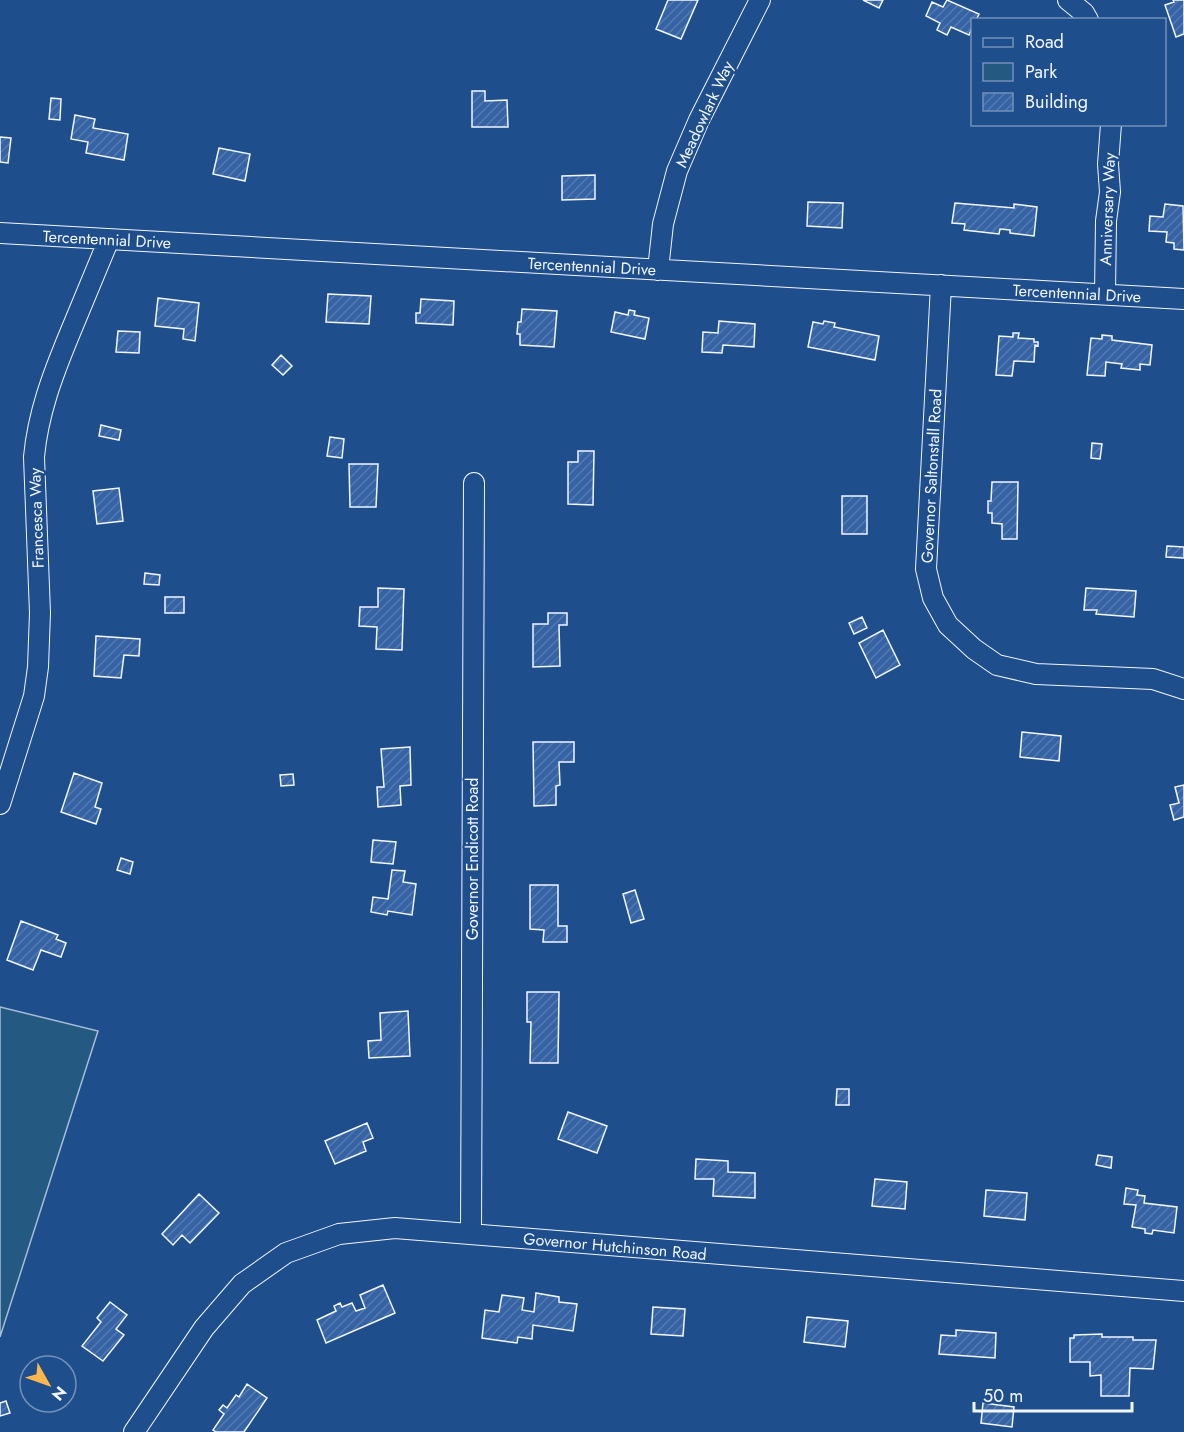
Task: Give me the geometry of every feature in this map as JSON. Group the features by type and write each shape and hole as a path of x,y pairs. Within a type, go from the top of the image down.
{"street":[{"name":"Meadowlark Way","path":"658,270 663,224 677,171 699,120 760,0"},
{"path":"1068,0 1087,18"},
{"name":"Anniversary Way","path":"1105,294 1111,126"},
{"name":"Tercentennial Drive","path":"0,233 1184,299"},
{"name":"Francesca Way","path":"0,804 5,776 34,696 38,667 40,613 34,457 36,432 55,371 109,239"},
{"name":"Governor Saltonstall Road","path":"941,285 926,569 933,598 948,625 974,649 997,664 1036,674 1153,679 1184,689"},
{"name":"Governor Endicott Road","path":"471,1234 474,483"},
{"name":"Governor Hutchinson Road","path":"134,1432 204,1328 242,1284 286,1253 339,1234 395,1228 1184,1291"}],"green space":[{"path":"0,1007 98,1031 0,1337"}],"building":[{"path":"668,0 698,0 681,39 656,29"},
{"path":"863,0 883,0 879,8"},
{"path":"947,0 979,14 977,18 971,18 969,35 951,27 947,35 937,30 940,23 926,16 932,2 943,7"},
{"path":"1173,0 1184,0 1184,34 1176,37 1165,5 1174,2"},
{"path":"472,91 485,91 485,101 507,100 508,127 472,127"},
{"path":"51,98 61,99 60,120 49,119"},
{"path":"75,115 95,119 93,128 128,134 124,160 86,153 88,142 71,139"},
{"path":"0,137 11,138 8,163 0,162"},
{"path":"219,148 250,154 245,181 213,174"},
{"path":"595,175 595,199 562,200 562,176"},
{"path":"808,202 843,203 842,228 807,226"},
{"path":"955,203 1014,208 1014,204 1037,207 1034,236 1010,233 1010,230 1000,229 999,234 964,230 965,224 952,223"},
{"path":"1165,204 1183,206 1184,250 1174,249 1174,243 1166,242 1167,232 1149,231 1150,216 1163,217"},
{"path":"328,294 371,296 369,324 326,322"},
{"path":"158,298 199,303 195,341 183,339 184,329 155,326"},
{"path":"421,299 454,301 453,325 416,323 416,313 420,313"},
{"path":"522,309 557,311 554,347 520,345 520,334 517,334"},
{"path":"629,310 635,311 634,315 649,318 645,339 611,332 615,312 628,315"},
{"path":"719,321 755,324 754,347 723,345 722,353 702,352 703,332 718,333"},
{"path":"824,321 835,323 834,327 879,336 875,360 808,347 813,322 823,324"},
{"path":"118,331 140,332 139,353 116,352"},
{"path":"1013,333 1019,333 1018,338 1034,339 1034,342 1038,342 1038,346 1035,345 1034,362 1014,361 1012,376 996,375 999,336 1013,337"},
{"path":"1102,335 1112,336 1112,340 1152,345 1150,365 1140,364 1140,370 1121,368 1122,364 1106,362 1105,376 1087,375 1091,338 1102,339"},
{"path":"281,355 292,366 283,375 272,365"},
{"path":"101,425 121,430 119,440 99,436"},
{"path":"330,437 344,439 342,458 327,456"},
{"path":"1092,443 1102,444 1100,459 1091,458"},
{"path":"578,451 594,451 593,505 568,504 568,462 578,462"},
{"path":"349,464 378,464 376,507 350,507"},
{"path":"992,482 1018,482 1017,539 1002,539 1002,524 992,523 992,513 988,513 988,501 991,501"},
{"path":"119,488 123,521 97,524 93,491"},
{"path":"842,496 867,496 867,534 842,534"},
{"path":"1167,546 1184,547 1184,558 1166,557"},
{"path":"145,573 160,575 159,585 144,584"},
{"path":"378,588 404,589 402,650 376,649 377,627 359,626 360,607 378,607"},
{"path":"1086,588 1136,591 1134,617 1096,614 1097,610 1084,610"},
{"path":"165,597 184,597 184,613 165,613"},
{"path":"548,613 567,613 567,625 559,625 560,666 533,667 533,624 548,624"},
{"path":"862,617 867,628 854,634 849,623"},
{"path":"883,630 900,665 876,678 859,643"},
{"path":"96,636 140,639 139,656 124,655 121,678 94,676"},
{"path":"1022,732 1061,736 1059,761 1020,757"},
{"path":"533,742 574,742 574,762 559,762 560,785 556,786 556,805 534,806"},
{"path":"410,747 411,785 400,786 401,805 378,807 377,787 384,787 381,749"},
{"path":"74,773 102,783 95,807 101,809 96,824 61,812"},
{"path":"293,774 294,785 281,786 280,775"},
{"path":"1184,785 1184,817 1174,820 1170,805 1179,803 1175,787"},
{"path":"373,840 396,842 393,864 371,862"},
{"path":"121,858 133,862 130,874 117,870"},
{"path":"392,870 405,871 403,882 416,884 412,915 388,911 387,915 371,912 373,897 388,899"},
{"path":"530,885 558,885 558,926 567,926 567,942 543,942 544,930 530,929"},
{"path":"635,890 644,919 631,923 623,894"},
{"path":"21,921 58,935 56,939 66,943 61,957 41,950 33,970 7,960"},
{"path":"527,992 559,992 558,1063 530,1063 531,1022 527,1022"},
{"path":"408,1011 410,1056 369,1058 368,1041 381,1040 380,1013"},
{"path":"837,1089 849,1089 849,1105 836,1105"},
{"path":"568,1112 607,1126 597,1153 558,1139"},
{"path":"367,1123 373,1138 363,1142 366,1151 335,1164 325,1141"},
{"path":"1098,1155 1112,1157 1111,1168 1096,1165"},
{"path":"696,1159 728,1161 728,1172 755,1173 755,1198 713,1196 714,1179 695,1179"},
{"path":"875,1179 907,1182 905,1209 872,1206"},
{"path":"1126,1188 1138,1190 1137,1195 1145,1196 1144,1203 1177,1207 1174,1233 1153,1230 1152,1234 1145,1233 1145,1229 1132,1227 1136,1205 1124,1204"},
{"path":"986,1190 1027,1193 1025,1220 984,1216"},
{"path":"199,1194 219,1213 190,1243 182,1235 173,1245 162,1234"},
{"path":"383,1285 395,1313 326,1343 317,1320 336,1311 334,1306 340,1303 342,1307 352,1303 356,1311 365,1308 360,1295"},
{"path":"536,1293 559,1297 559,1302 577,1304 573,1331 533,1325 532,1339 518,1337 517,1343 482,1338 485,1310 499,1312 502,1295 524,1298 522,1310 534,1312"},
{"path":"110,1302 127,1315 116,1329 124,1335 103,1361 82,1346 101,1322 97,1318"},
{"path":"653,1307 685,1309 683,1336 651,1334"},
{"path":"807,1317 848,1321 845,1347 804,1342"},
{"path":"956,1330 996,1333 995,1358 939,1354 941,1335 956,1336"},
{"path":"1102,1334 1102,1337 1156,1340 1153,1369 1130,1368 1129,1396 1101,1396 1101,1375 1090,1376 1090,1362 1070,1362 1070,1338 1074,1338 1074,1335"},
{"path":"247,1384 267,1398 244,1432 216,1432 213,1430 224,1414 219,1410 223,1405 227,1408 236,1395 239,1397"},
{"path":"6,1401 10,1413 0,1416 0,1403"},
{"path":"983,1403 1014,1407 1012,1427 981,1423"}]}
